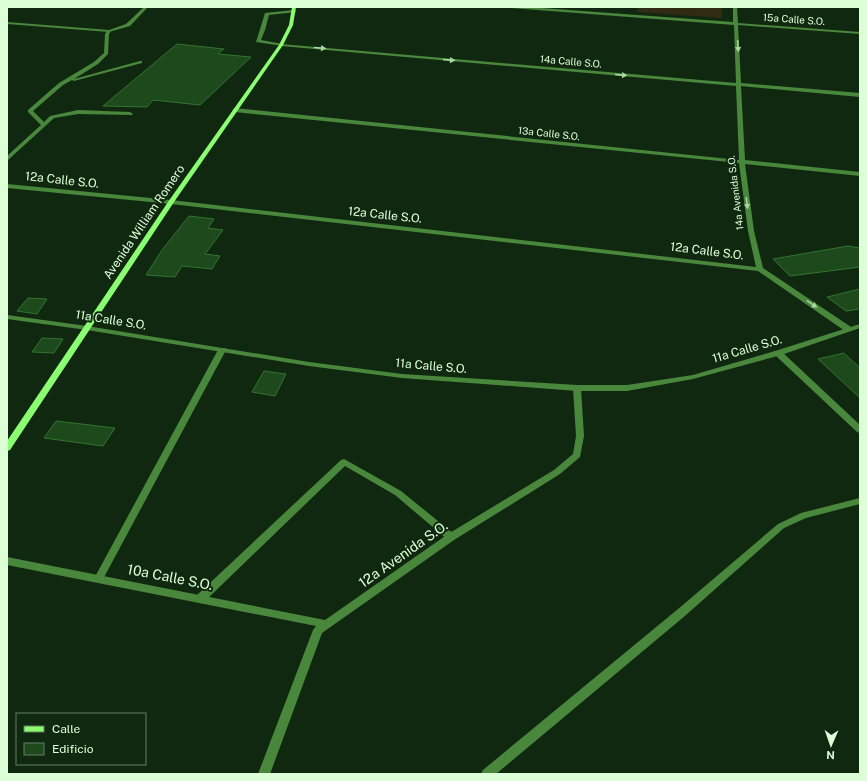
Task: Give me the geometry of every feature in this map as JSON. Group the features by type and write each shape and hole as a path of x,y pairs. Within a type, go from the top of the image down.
{"main road":[{"name":"Avenida William Romero","path":"7,448 171,202 281,45 291,25 294,9"}],"street":[{"path":"7,23 109,30 128,25 146,7"},
{"name":"15a Calle S.O.","path":"511,7 860,32"},
{"name":"14a Avenida S.O.","path":"735,7 740,86 742,161 751,231 760,269"},
{"name":"14a Calle S.O.","path":"294,9 267,14 263,30 258,41 281,45 740,86 860,95"},
{"path":"44,125 30,111 61,84 96,63 106,53 107,34 109,30"},
{"path":"61,84 140,62"},
{"name":"13a Calle S.O.","path":"235,110 860,174"},
{"path":"7,159 52,117 78,112 130,114"},
{"name":"12a Calle S.O.","path":"7,186 171,202 760,269"},
{"path":"760,269 848,329 860,326"},
{"name":"11a Calle S.O.","path":"7,318 87,328 309,364 402,376 577,388 627,388 693,378 778,353 848,329"},
{"path":"99,578 222,350"},
{"path":"778,353 860,430"},
{"name":"12a Avenida S.O.","path":"264,774 318,630 451,537 557,472 576,455 580,436 577,388"},
{"path":"201,598 344,462 398,493 451,537"},
{"path":"488,774 682,612 781,526 804,515 860,501"},
{"name":"10a Calle S.O.","path":"7,561 201,598 326,624"}],"shaded area":[{"path":"637,7 722,7 722,18 637,12"}],"building":[{"path":"177,44 224,49 218,54 251,57 200,105 153,100 147,107 103,106"},
{"path":"189,216 214,219 208,228 223,230 205,254 220,256 212,269 182,266 175,277 146,275 162,250"},
{"path":"848,246 860,248 860,267 790,276 773,259"},
{"path":"860,289 860,309 846,311 827,297"},
{"path":"28,298 47,299 37,314 17,311"},
{"path":"42,338 63,339 54,353 32,352"},
{"path":"844,353 860,368 860,398 818,359"},
{"path":"264,371 286,374 275,396 252,392"},
{"path":"56,421 115,428 103,446 44,438"}]}
